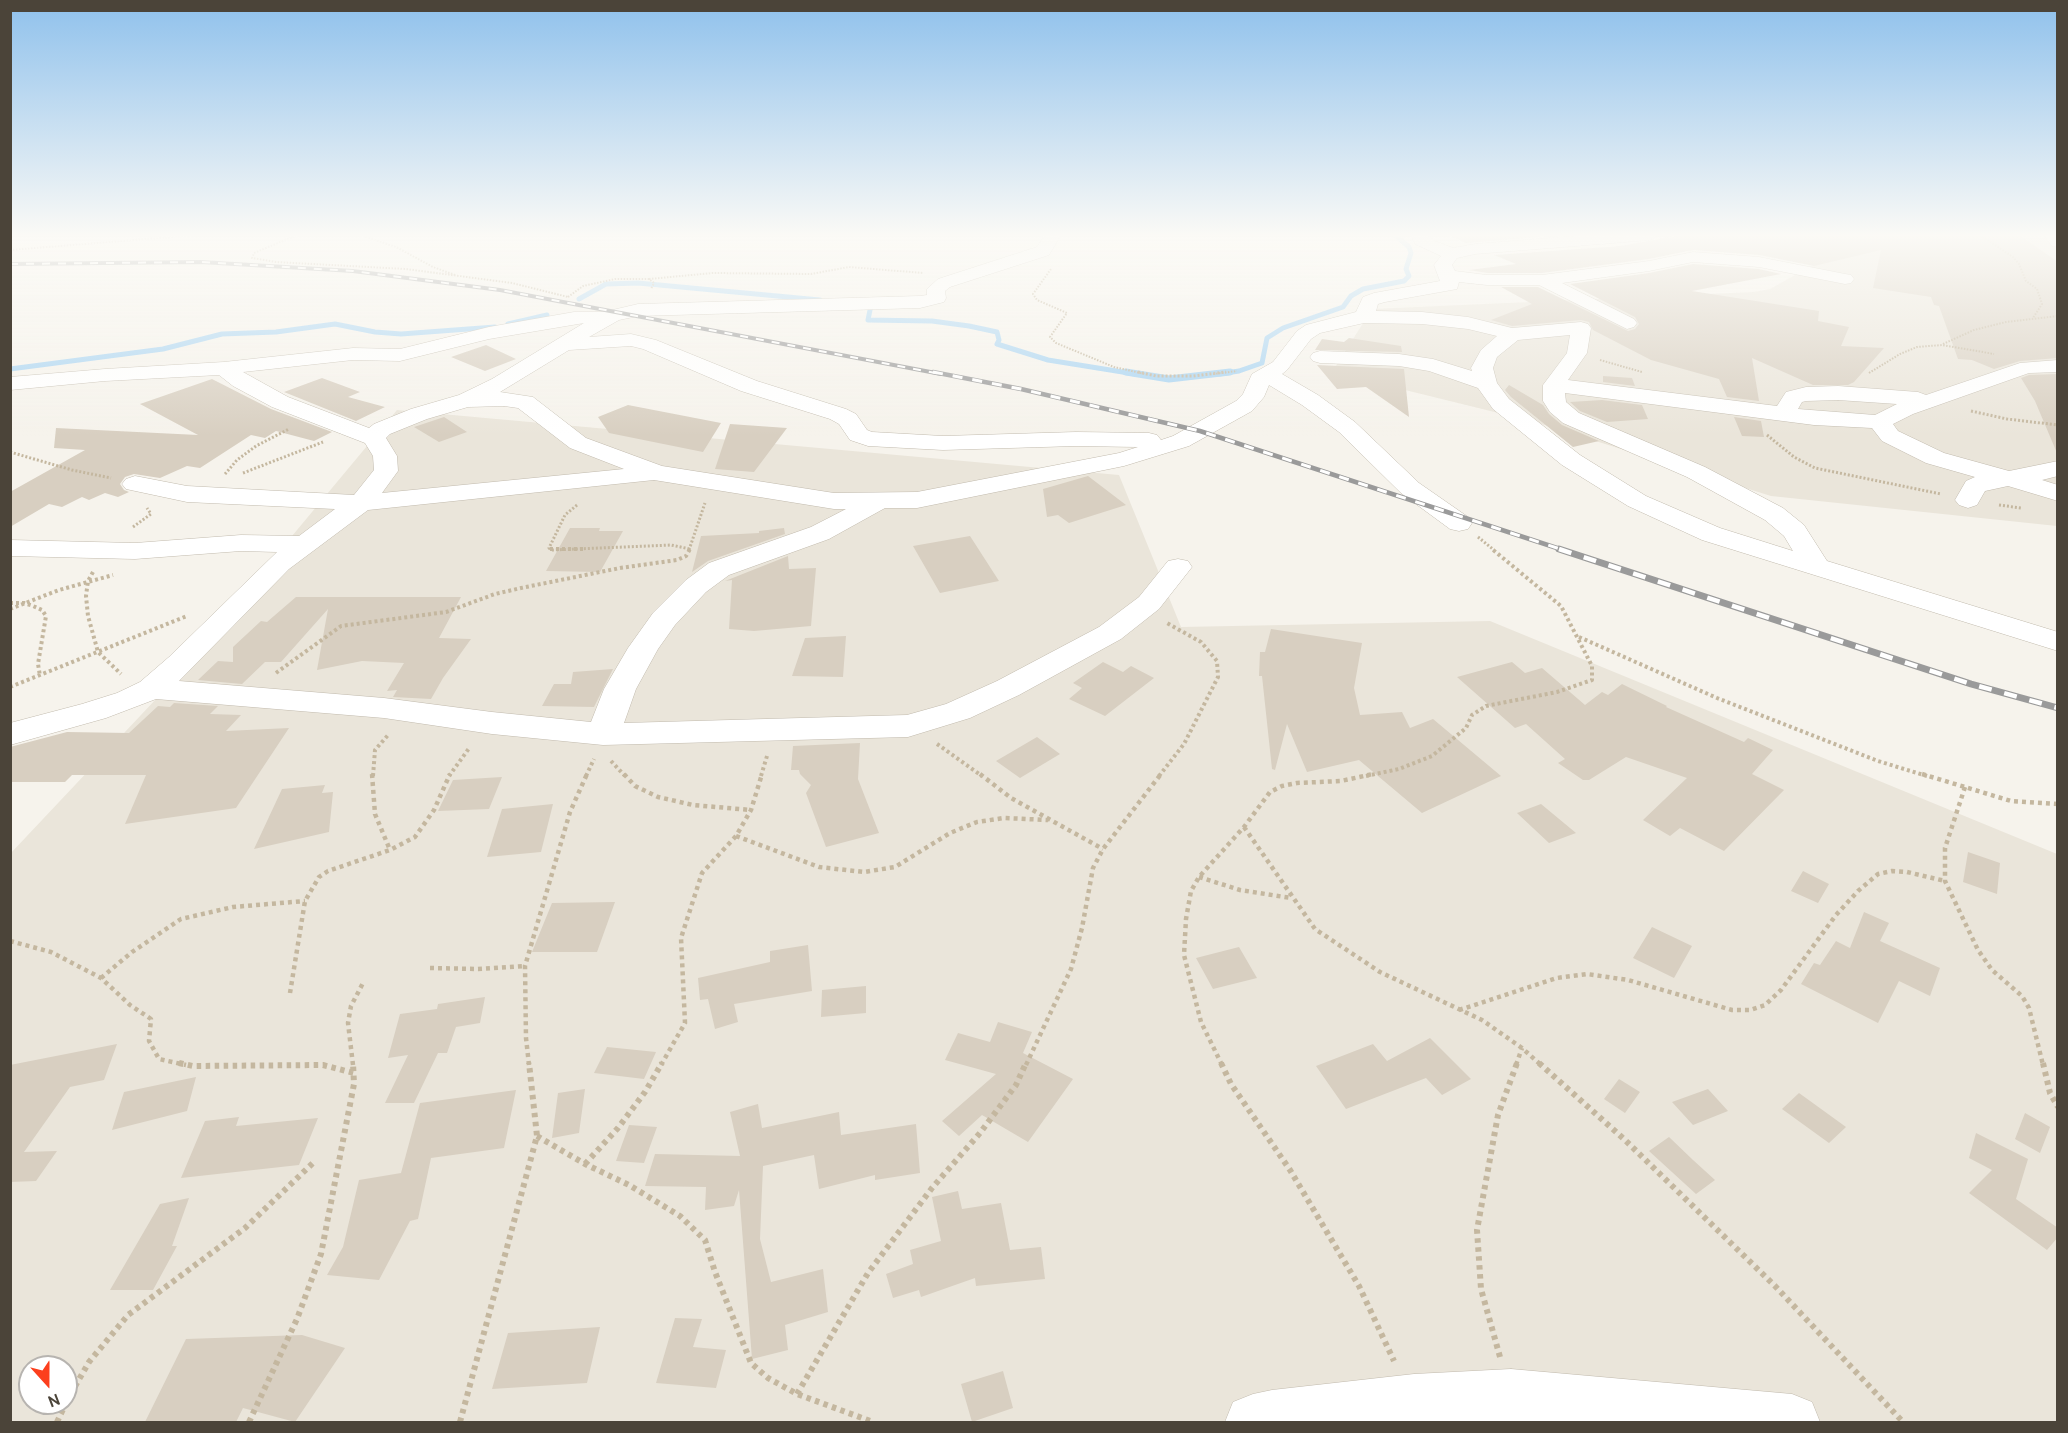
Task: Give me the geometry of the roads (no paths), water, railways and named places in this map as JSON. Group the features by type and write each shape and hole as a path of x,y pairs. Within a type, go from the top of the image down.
{"street":[{"path":"10,384 105,375 224,368 326,356 400,355 510,329 574,318 612,316 638,310 922,302"},
{"path":"1364,317 1370,302"},
{"path":"1585,302 1627,323"},
{"path":"374,438 382,429 396,422 467,400 500,384 612,316"},
{"path":"467,400 504,399 525,402 578,442 657,473 834,501 917,500 1142,454 1181,441 1244,406 1253,397 1254,389 1260,380 1280,366 1304,335 1313,329 1364,317 1468,323 1512,334 1581,328 1577,353 1554,393 1558,408 1571,418 1696,472 1774,514 1795,531 1816,566"},
{"path":"1320,357 1408,347 1434,320"},
{"path":"1512,334 1488,354 1482,368 1486,383 1501,404 1571,460 1637,501 1711,534 2058,642"},
{"path":"563,344 631,340 649,344 749,386 838,414 848,419 858,435 868,439 943,443 1076,439 1181,441"},
{"path":"1408,347 1432,365 1486,383"},
{"path":"1501,404 1554,393 1879,422 1886,417 1930,400 2027,367 2054,366"},
{"path":"10,734 94,711 152,689 180,664 279,563 361,503 386,471 385,456 381,446 374,438 314,417 258,391 224,368"},
{"path":"1268,375 1310,400 1347,427 1410,488 1459,523"},
{"path":"1783,414 1794,397 1812,393 1930,400"},
{"path":"1879,422 1890,436 1935,458 2000,479 2058,494"},
{"path":"1968,500 1975,486 2000,479 2030,476 2058,468"},
{"path":"146,486 228,497 361,503 657,473"},
{"path":"601,742 620,689 643,648 664,619 696,586 719,568 820,533 878,502"},
{"path":"10,548 160,550 241,543 304,544"},
{"path":"152,689 384,708 492,723 601,742 779,729 908,726 958,711 1008,688 1110,633 1149,603 1178,567"},
{"path":"1253,1422 1414,1402 1512,1397 1792,1422"}],"waterway":[{"path":"1219,374 1239,371 1262,363 1267,338 1283,328 1343,307 1347,302"},
{"path":"864,304 871,305 868,320 932,321 969,326 997,332 999,340 997,344 1048,360 1135,374"},
{"path":"508,324 547,315"},
{"path":"10,369 163,349 222,334 276,332 335,324 375,332 401,334 495,327"},
{"path":"1126,372 1169,379 1230,372"}],"railway":[{"path":"562,302 941,374"},
{"path":"933,372 1021,389 1200,431 1563,550"},
{"path":"1559,549 1971,684 2058,708"}]}
